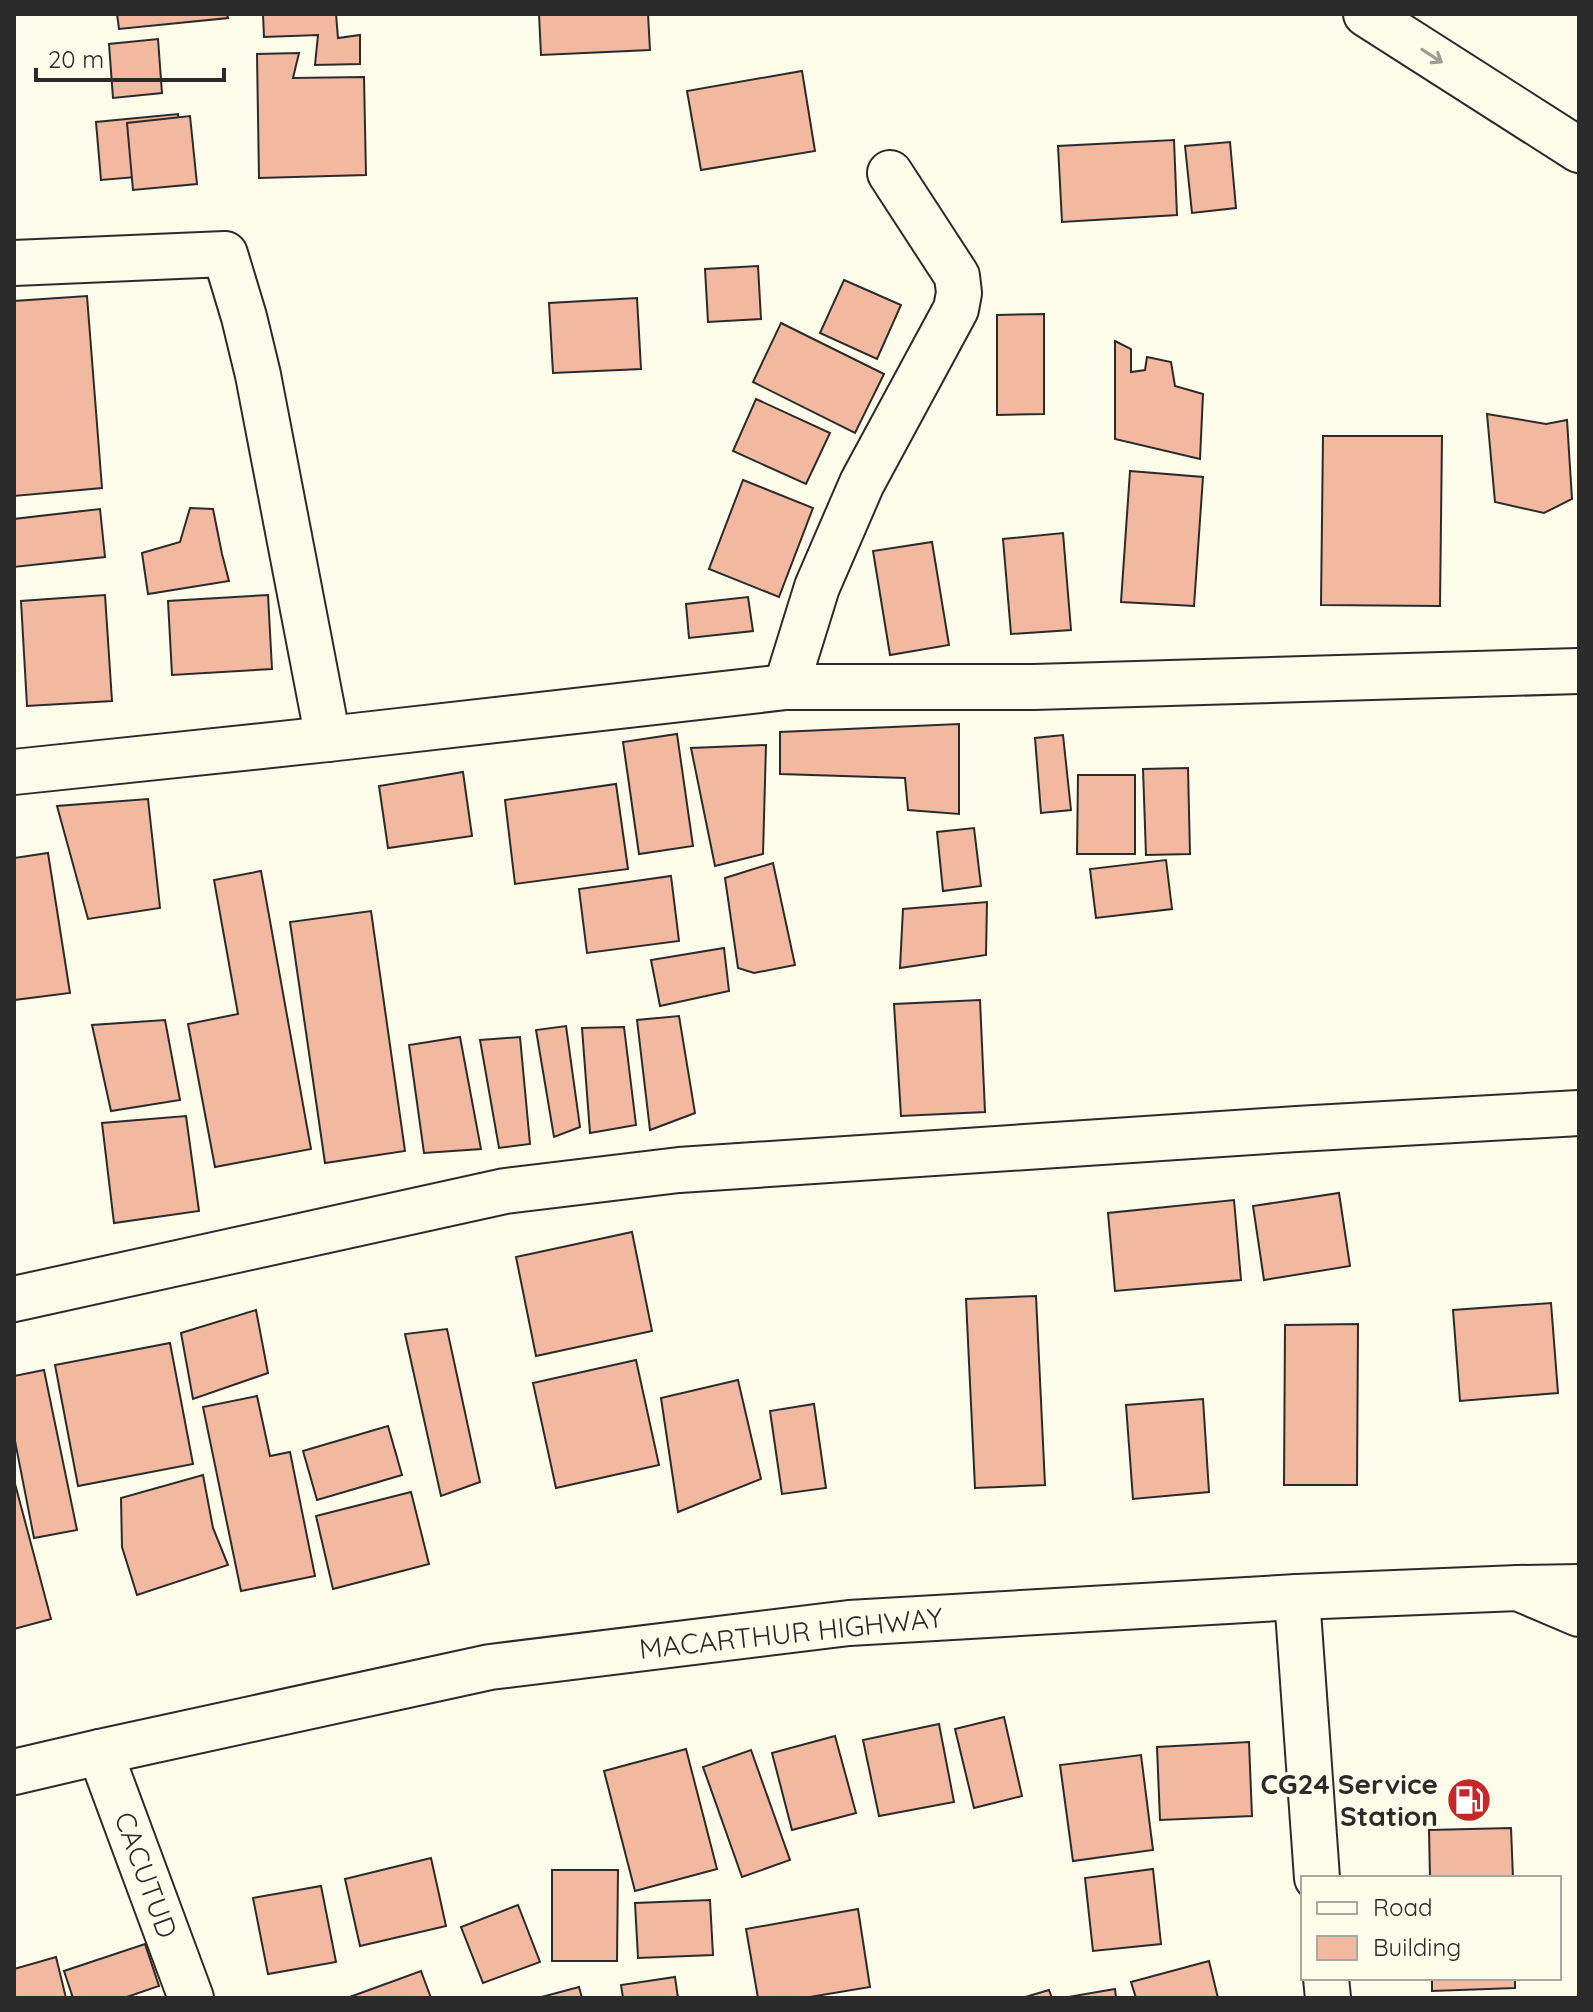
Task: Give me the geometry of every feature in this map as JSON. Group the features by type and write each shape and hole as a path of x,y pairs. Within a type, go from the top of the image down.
{"main road":[{"path":"1366,14 1579,150"},
{"path":"786,687 817,587 856,496 956,309 959,293 957,276 890,173"},
{"path":"14,263 225,254 258,375 328,739"},
{"path":"14,772 786,687 1034,687 1579,671"},
{"path":"14,1299 505,1191 679,1170 1579,1113"},
{"name":"MACARTHUR HIGHWAY","path":"14,1772 490,1667 849,1623 1297,1597 1579,1587"},
{"path":"1518,1588 1579,1614"},
{"path":"1297,1597 1317,1876"},
{"name":"CACUTUD","path":"100,1752 191,1998"}],"building":[{"path":"117,14 227,14 228,18 119,29"},
{"path":"263,14 336,14 338,38 360,35 360,64 315,65 318,35 264,37"},
{"path":"539,14 648,14 650,50 541,55"},
{"path":"158,39 162,93 113,98 109,44"},
{"path":"299,53 293,78 364,77 366,175 259,178 257,54"},
{"path":"802,71 815,151 701,170 687,91"},
{"path":"178,114 183,173 101,180 96,122"},
{"path":"190,116 197,184 133,190 127,123"},
{"path":"1174,140 1177,215 1062,222 1058,146"},
{"path":"1230,142 1236,208 1192,213 1185,146"},
{"path":"758,266 761,319 708,322 705,269"},
{"path":"844,280 901,305 877,359 820,333"},
{"path":"87,296 102,488 14,496 14,301"},
{"path":"637,298 641,369 553,373 549,303"},
{"path":"1044,314 1044,414 997,415 997,315"},
{"path":"781,323 884,374 855,433 753,382"},
{"path":"1115,341 1131,349 1131,372 1145,370 1147,357 1171,362 1175,386 1203,394 1200,459 1115,439"},
{"path":"756,399 830,433 806,484 733,451"},
{"path":"1487,414 1546,424 1567,420 1572,499 1544,513 1495,502"},
{"path":"1323,436 1442,436 1440,606 1321,605"},
{"path":"1130,471 1203,477 1194,606 1121,602"},
{"path":"743,480 813,508 779,597 709,569"},
{"path":"190,508 213,509 229,581 148,594 142,553 180,542"},
{"path":"100,509 105,557 14,567 14,519"},
{"path":"1063,533 1071,630 1011,634 1003,539"},
{"path":"932,542 949,645 890,655 873,551"},
{"path":"105,595 112,701 27,706 21,601"},
{"path":"268,595 272,669 172,675 168,601"},
{"path":"748,597 753,631 689,638 686,604"},
{"path":"959,724 959,814 908,810 905,778 780,774 780,732"},
{"path":"677,734 693,846 639,854 623,742"},
{"path":"1063,735 1071,810 1041,813 1035,738"},
{"path":"766,745 763,854 715,866 691,748"},
{"path":"1188,768 1190,854 1146,855 1143,769"},
{"path":"463,772 472,836 388,848 379,786"},
{"path":"1078,775 1135,775 1135,854 1077,854"},
{"path":"616,784 628,869 515,884 505,800"},
{"path":"148,799 160,908 88,919 57,806"},
{"path":"974,828 981,886 943,891 937,832"},
{"path":"48,853 70,993 14,1000 14,858"},
{"path":"1166,860 1172,909 1096,918 1090,869"},
{"path":"773,863 795,965 754,973 738,968 725,878"},
{"path":"261,871 311,1149 215,1167 188,1024 238,1014 214,880"},
{"path":"671,876 679,941 587,953 579,889"},
{"path":"987,902 986,955 900,968 903,909"},
{"path":"371,911 405,1151 325,1163 290,922"},
{"path":"724,948 729,991 660,1006 651,960"},
{"path":"980,1000 985,1112 901,1116 894,1004"},
{"path":"679,1016 695,1113 650,1130 637,1020"},
{"path":"165,1020 180,1100 111,1111 92,1025"},
{"path":"566,1026 580,1127 554,1137 536,1030"},
{"path":"624,1027 636,1125 590,1133 582,1028"},
{"path":"460,1037 481,1149 424,1153 409,1045"},
{"path":"520,1037 530,1144 499,1148 480,1040"},
{"path":"186,1116 199,1211 114,1223 102,1123"},
{"path":"1339,1193 1350,1266 1264,1280 1253,1206"},
{"path":"1234,1200 1241,1280 1115,1291 1108,1213"},
{"path":"632,1232 652,1331 536,1356 516,1257"},
{"path":"1036,1296 1045,1485 975,1488 966,1299"},
{"path":"1551,1303 1558,1393 1460,1401 1453,1310"},
{"path":"256,1310 268,1373 193,1399 181,1333"},
{"path":"1358,1324 1357,1485 1284,1485 1285,1325"},
{"path":"447,1329 480,1482 441,1496 405,1334"},
{"path":"170,1343 193,1464 78,1486 55,1365"},
{"path":"636,1360 659,1465 556,1488 533,1383"},
{"path":"44,1370 77,1530 34,1538 14,1436 14,1376"},
{"path":"738,1380 761,1479 678,1512 661,1398"},
{"path":"257,1396 270,1456 290,1452 315,1576 241,1591 203,1407"},
{"path":"1203,1399 1209,1492 1133,1499 1126,1405"},
{"path":"814,1404 826,1488 782,1494 770,1411"},
{"path":"388,1426 402,1475 317,1500 303,1451"},
{"path":"203,1475 213,1528 228,1565 137,1595 122,1547 121,1498"},
{"path":"14,1480 51,1619 14,1629"},
{"path":"411,1492 429,1564 333,1589 316,1516"},
{"path":"1004,1717 1022,1796 974,1808 955,1729"},
{"path":"939,1724 954,1802 879,1816 863,1740"},
{"path":"835,1736 856,1813 792,1830 772,1753"},
{"path":"1249,1742 1252,1816 1160,1820 1157,1747"},
{"path":"686,1749 717,1869 635,1891 604,1771"},
{"path":"751,1750 790,1860 742,1877 703,1767"},
{"path":"1141,1755 1153,1850 1073,1861 1060,1765"},
{"path":"1511,1828 1513,1876 1430,1876 1429,1830"},
{"path":"431,1858 446,1926 360,1946 345,1879"},
{"path":"1153,1869 1161,1944 1093,1951 1085,1878"},
{"path":"552,1870 618,1870 617,1961 552,1961"},
{"path":"321,1886 336,1962 268,1974 253,1898"},
{"path":"710,1900 713,1955 638,1958 635,1903"},
{"path":"518,1905 540,1962 483,1983 461,1927"},
{"path":"858,1909 870,1987 804,1998 758,1998 746,1929"},
{"path":"145,1944 159,1986 124,1998 73,1998 64,1971"},
{"path":"56,1957 66,1998 14,1998 14,1969"},
{"path":"1209,1961 1218,1998 1136,1998 1131,1982"},
{"path":"421,1971 431,1998 347,1998"},
{"path":"675,1977 678,1998 623,1998 621,1985"},
{"path":"1432,1980 1515,1980 1515,1988 1432,1991"},
{"path":"579,1987 582,1998 538,1998"},
{"path":"1115,1989 1116,1998 1068,1998 1068,1997"},
{"path":"1049,1990 1052,1998 1022,1998"}],"place":[{"name":"CG24 Service Station","path":"1469,1800"}]}
